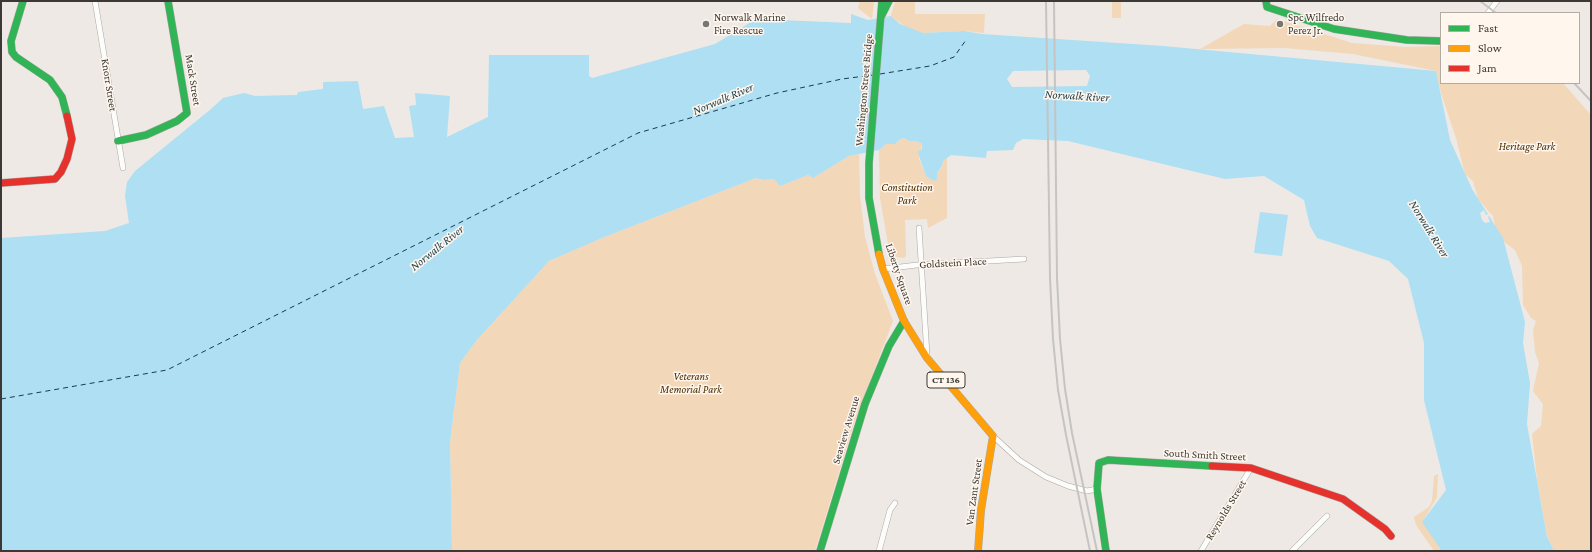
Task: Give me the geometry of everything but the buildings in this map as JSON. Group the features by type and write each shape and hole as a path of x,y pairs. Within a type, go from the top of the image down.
{"street":[{"path":"1,183 55,179 61,172 67,159 72,139 62,97 56,88 50,80 16,57 12,52 11,41 23,1"},
{"name":"Knorr Street","path":"95,1 123,168"},
{"name":"Mack Street","path":"118,141 146,135 177,121 187,113 168,1"},
{"name":"CT 136","path":"881,18 889,1"},
{"path":"1266,1 1267,7 1351,33 1407,40 1440,41"},
{"path":"1489,12 1497,1"},
{"name":"CT 136","path":"881,3 881,18"},
{"name":"Washington Street Bridge","path":"869,163 881,18"},
{"name":"Liberty Square","path":"869,163 869,198 874,233 883,269 904,321"},
{"name":"Liberty Square","path":"918,228 927,358"},
{"name":"Goldstein Place","path":"883,269 921,264 1024,259"},
{"name":"CT 136","path":"904,321 927,358 993,436"},
{"name":"Seaview Avenue","path":"820,551 865,404 889,346 904,321"},
{"path":"993,436 1019,460 1046,477 1068,486 1087,491 1097,489 1106,551"},
{"name":"Van Zant Street","path":"978,551 981,510 993,436"},
{"name":"South Smith Street","path":"1097,489 1099,463 1108,460 1251,468 1343,499 1385,529 1391,536"},
{"name":"Reynolds Street","path":"1201,551 1251,468"},
{"path":"879,551 890,510 895,503"},
{"path":"1292,551 1327,516"}],"green space":[{"path":"860,1 874,1 872,19 858,8"},
{"path":"895,1 915,1 915,14 985,14 984,33 964,31 923,33 907,28 891,16"},
{"path":"1112,1 1121,1 1121,18 1112,18"},
{"name":"Heritage Park","path":"1277,19 1352,43 1406,47 1440,46 1440,84 1564,84 1591,115 1591,551 1554,551 1547,537 1537,479 1532,434 1541,426 1543,404 1533,391 1539,363 1535,352 1533,330 1536,321 1531,318 1523,305 1522,266 1515,250 1503,241 1496,231 1493,216 1478,199 1473,181 1465,174 1436,71 1353,54 1284,48 1200,49 1244,24 1270,26"},
{"name":"Constitution Park","path":"904,138 909,141 917,141 922,144 919,159 926,176 937,179 937,173 942,167 943,161 947,157 947,218 928,228 927,219 905,220 906,256 904,258 892,256 889,250 880,198 879,150 886,144 895,144 900,139"},
{"name":"Veterans Memorial Park","path":"859,154 860,195 865,237 875,274 893,321 855,420 815,551 452,551 450,442 460,363 476,341 549,261 602,238 756,178 764,180 774,179 780,186 808,175 813,178 849,156"},
{"path":"1438,474 1437,497 1423,521 1445,551 1434,551 1416,525 1414,517 1429,507 1432,501 1434,476"}],"water":[{"name":"Norwalk River","path":"851,14 868,20 891,16 900,24 923,33 964,31 982,34 1163,46 1436,71 1450,140 1472,189 1503,238 1525,322 1523,343 1530,383 1527,424 1547,537 1554,551 1442,551 1422,522 1446,490 1424,400 1424,343 1408,279 1389,261 1317,238 1310,226 1304,200 1264,176 1225,179 1068,141 1023,139 1016,143 1013,150 987,151 986,158 951,155 943,161 942,166 937,173 937,179 934,181 926,176 920,159 918,152 922,149 922,144 917,141 909,141 904,138 900,139 895,144 886,144 879,150 849,156 813,178 808,175 780,186 774,179 764,180 756,178 602,238 549,261 476,341 460,363 450,442 452,551 1,551 1,238 105,231 129,223 125,196 127,182 135,171 223,98 244,93 255,96 297,95 298,92 323,89 323,82 358,81 363,109 384,106 395,138 414,137 409,106 416,105 415,93 450,96 447,137 488,117 489,55 589,55 589,76 592,78 715,44 756,19 851,23"},
{"path":"1260,212 1288,215 1282,256 1254,253"}],"pier":[{"path":"1086,70 1090,76 1087,86 1012,87 1007,79 1013,71"},
{"path":"1484,210 1486,215 1490,213 1491,215 1488,217 1490,222 1485,223 1482,220 1480,213"}],"ferry route":[{"path":"880,74 930,66 954,57 966,40"},
{"path":"1,399 167,370 638,133 777,93 842,79 873,75"}],"railway":[{"path":"1046,1 1050,278 1053,339 1058,390 1090,551"},
{"path":"1054,1 1057,278 1060,339 1065,389 1072,433 1097,551"},
{"path":"1480,1 1495,12"},
{"path":"1575,84 1591,101"}],"traffic: fast":[{"path":"23,1 11,41 12,52 16,57 50,80 62,97 67,116"},
{"path":"118,141 146,135 177,121 187,113 168,1"},
{"path":"879,254 869,198 869,163 882,1"},
{"path":"881,17 889,1"},
{"path":"1266,1 1267,7 1334,29 1407,40 1440,41"},
{"path":"820,551 865,404 889,346 904,321"},
{"path":"1106,551 1097,489 1099,463 1108,460 1212,466"}],"traffic: slow":[{"path":"879,254 883,269 904,321 927,358 993,436 981,510 978,551"}],"traffic: jam":[{"path":"1,183 55,179 61,172 67,159 72,139 67,116"},
{"path":"1212,466 1251,468 1343,499 1385,529 1391,536"}],"place":[{"name":"Norwalk Marine Fire Rescue","path":"706,24"},
{"name":"Spc Wilfredo Perez Jr.","path":"1280,24"}]}
